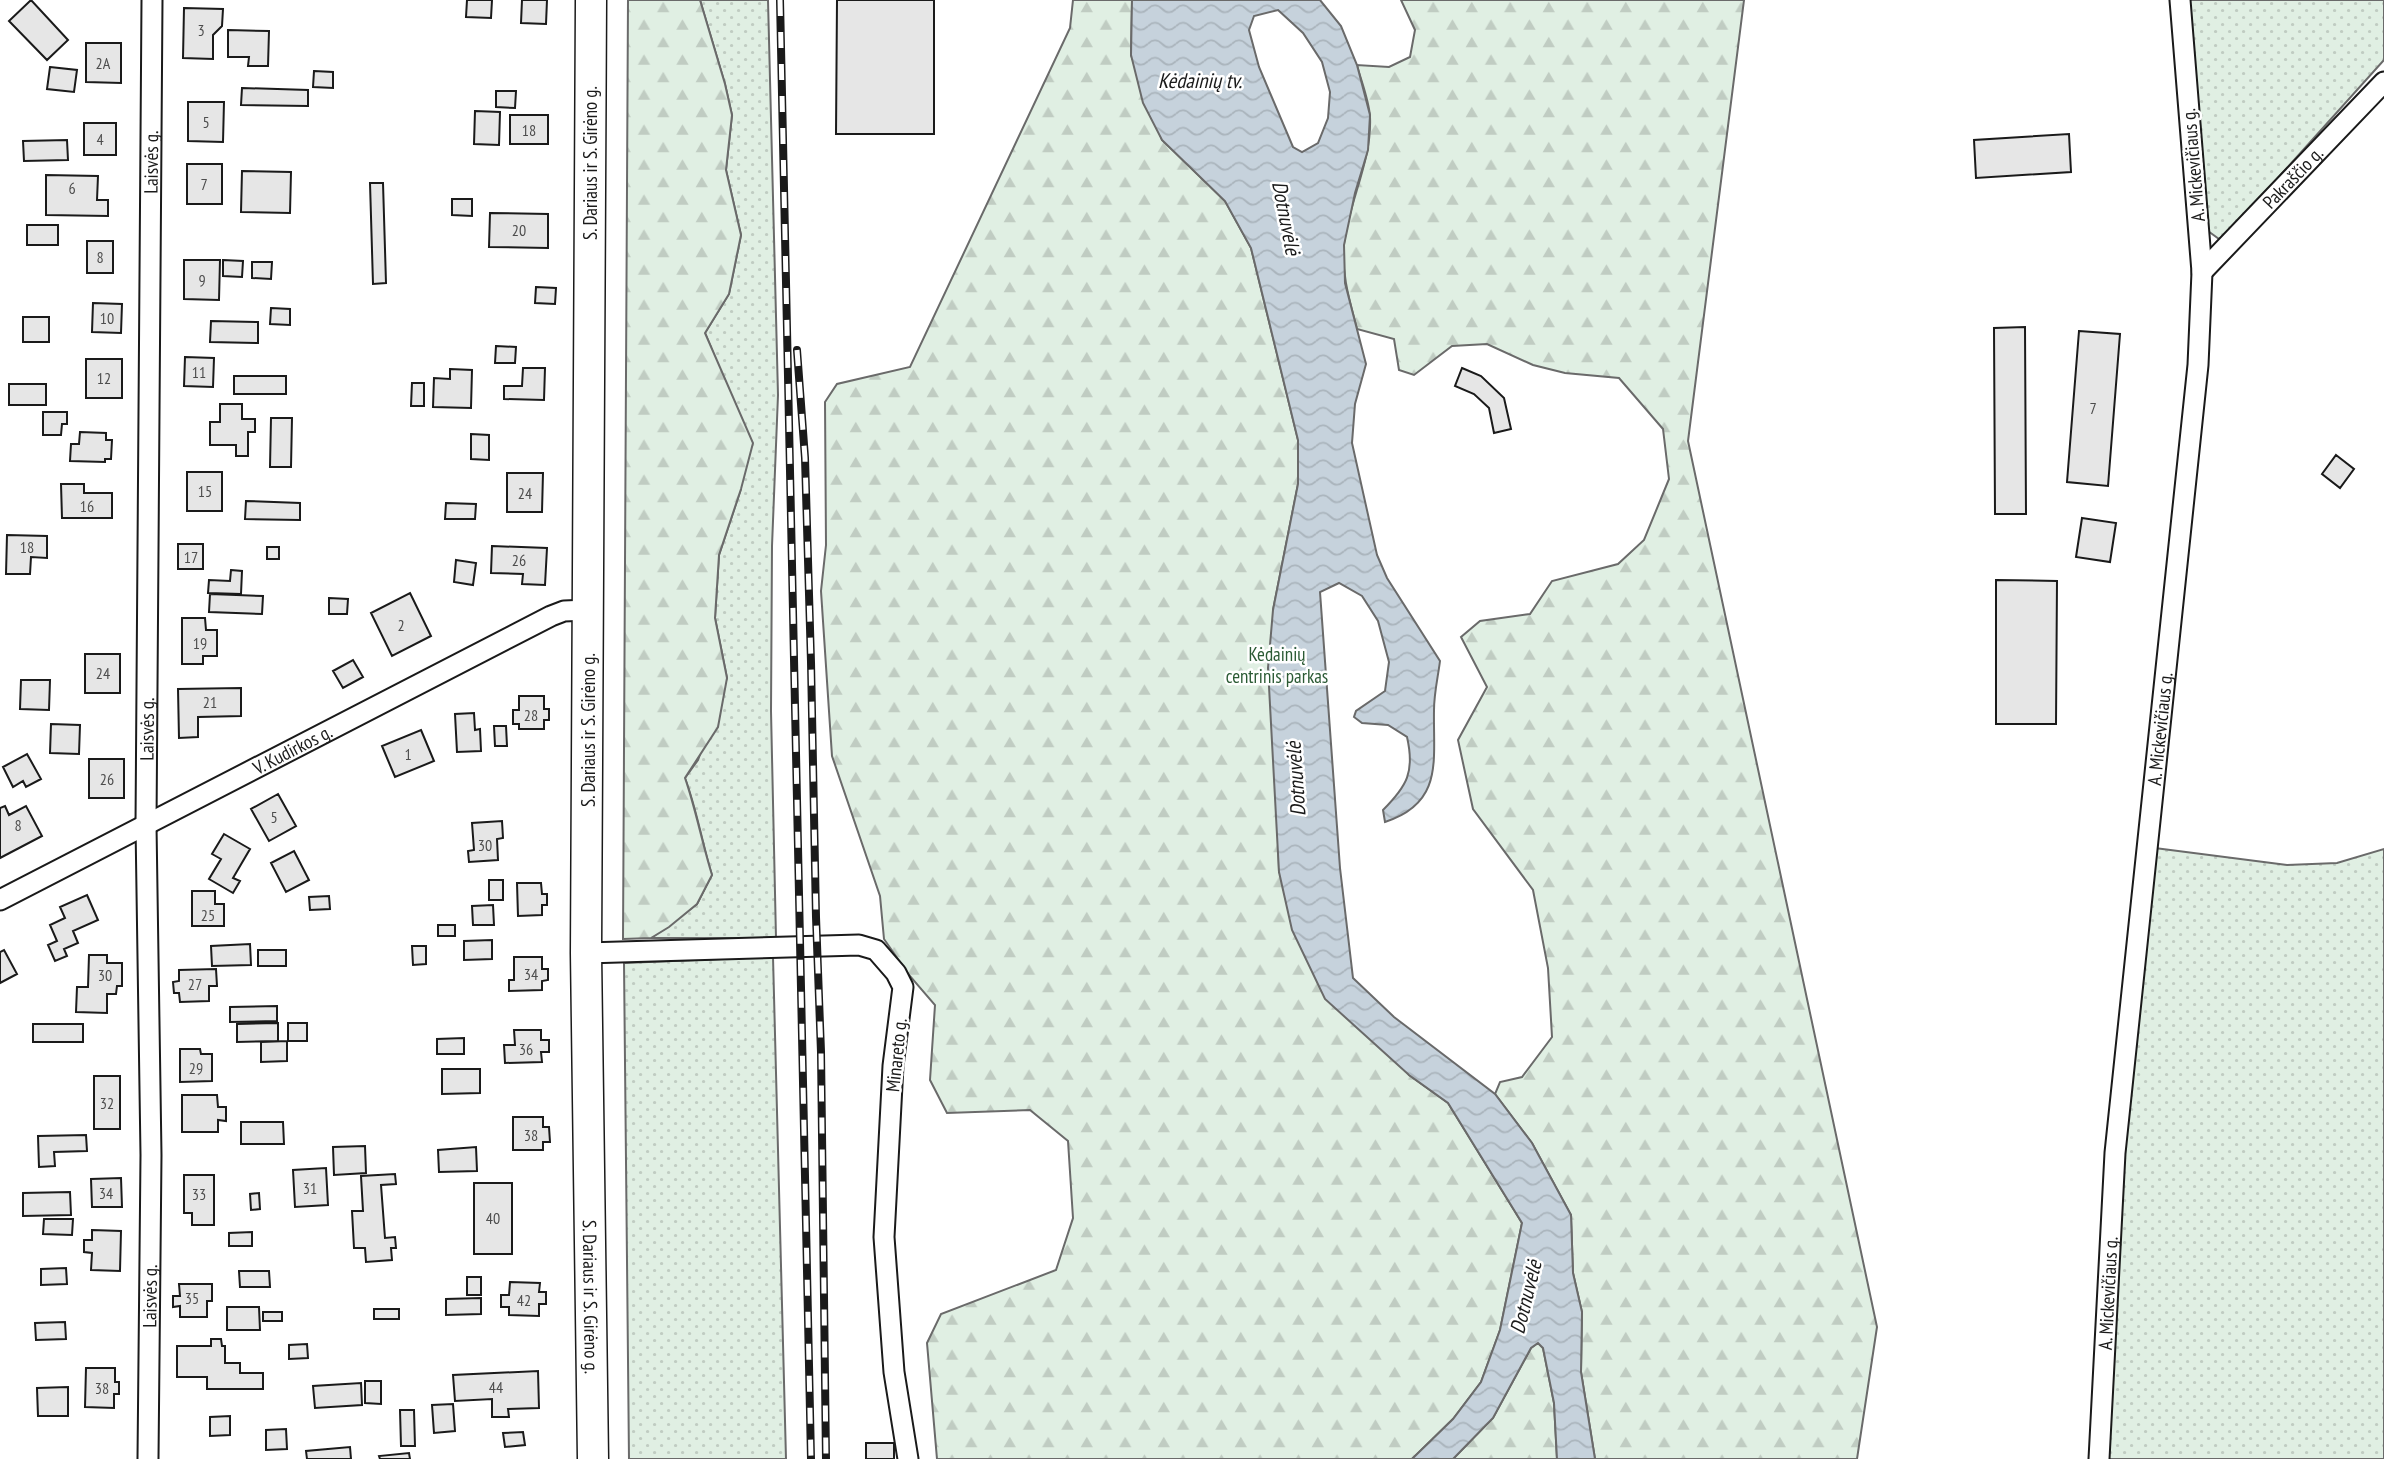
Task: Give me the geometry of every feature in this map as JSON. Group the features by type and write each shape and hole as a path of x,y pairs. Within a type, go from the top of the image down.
{"main road":[{"name":"S. Dariaus ir S. Girėno g.","path":"591,0 586,953 593,1459"}],"street":[{"name":"Laisvės g.","path":"148,1459 151,1155 146,825 152,0"},
{"name":"A. Mickevičiaus g.","path":"2099,1459 2115,1153 2198,365 2202,272 2180,0"},
{"name":"Pakraščio g.","path":"2202,272 2384,82"},
{"name":"V. Kudirkos g.","path":"0,900 551,616 564,611 588,610"},
{"name":"Minareto g.","path":"586,953 859,944 876,950 896,973 903,987 893,1066 884,1237 894,1372 908,1459"}],"green space":[{"path":"628,0 700,0 725,84 732,115 726,170 741,235 729,294 705,333 753,443 719,555 715,618 727,678 718,727 685,778 712,875 697,904 669,927 651,938 623,939"},
{"path":"700,0 768,0 778,395 772,546 771,711 776,938 651,938 697,904 712,875 685,778 698,760 727,678 715,618 719,555 741,489 725,382 705,333 729,294 741,235 726,170 732,115"},
{"path":"1073,0 1132,0 1131,55 1162,140 1225,201 1251,248 1298,440 1298,484 1273,610 1279,872 1409,1075 1448,1103 1522,1223 1500,1330 1481,1382 1453,1419 1412,1459 937,1459 927,1343 941,1314 1056,1270 1073,1218 1068,1141 1030,1110 947,1113 930,1080 935,1005 909,975 884,939 880,896 832,756 821,591 826,545 825,402 837,384 910,367 1070,28"},
{"path":"1401,0 1744,0 1688,441 1877,1327 1857,1459 1595,1459 1581,1372 1582,1312 1573,1273 1571,1215 1532,1143 1495,1094 1500,1082 1522,1077 1552,1037 1548,968 1533,890 1473,809 1458,740 1487,687 1461,637 1480,621 1530,614 1552,581 1618,564 1644,540 1669,479 1663,429 1619,378 1565,373 1533,365 1487,344 1452,346 1414,375 1399,370 1394,339 1357,329 1343,255 1370,133 1368,104 1357,65 1389,67 1410,57 1415,30"},
{"path":"2187,0 2384,0 2384,60 2232,229 2219,239 2208,231"},
{"path":"2147,847 2287,865 2337,863 2384,849 2384,1459 2101,1459"},
{"path":"773,957 786,1459 629,1459 624,963"},
{"path":"1538,1343 1543,1348 1554,1403 1557,1459 1453,1459 1493,1418 1531,1348"}],"water":[{"name":"Kėdainių tv.","path":"1132,0 1320,0 1341,26 1357,65 1370,115 1368,150 1344,245 1345,283 1366,364 1355,404 1352,443 1377,555 1387,578 1440,661 1434,704 1434,762 1431,778 1417,804 1404,814 1385,822 1383,810 1407,778 1410,760 1407,737 1388,725 1362,723 1354,717 1356,711 1385,691 1389,662 1378,621 1362,596 1339,583 1320,592 1340,868 1353,978 1394,1017 1495,1094 1532,1143 1571,1215 1573,1273 1582,1312 1581,1372 1595,1459 1557,1459 1554,1403 1543,1348 1538,1343 1531,1348 1493,1418 1453,1459 1412,1459 1453,1419 1481,1382 1500,1330 1522,1223 1448,1103 1409,1075 1325,999 1292,930 1279,872 1268,668 1273,610 1298,484 1298,440 1251,248 1225,201 1162,140 1143,103 1131,55","holes":["1278,10 1303,33 1322,62 1330,92 1328,118 1318,143 1302,152 1293,147 1259,67 1249,30 1254,16"]}],"building":[{"path":"31,0 68,40 47,60 9,21"},
{"path":"467,0 492,0 491,18 466,17"},
{"path":"522,0 547,0 546,24 521,23"},
{"path":"837,0 934,0 934,134 836,134"},
{"path":"184,8 223,9 222,26 213,35 213,59 183,58"},
{"path":"228,30 269,31 268,66 248,66 249,57 228,57"},
{"path":"86,43 121,43 121,83 86,82"},
{"path":"50,67 77,70 74,92 47,89"},
{"path":"314,71 333,72 333,88 313,87"},
{"path":"242,88 308,90 308,106 241,105"},
{"path":"496,91 516,91 515,108 496,107"},
{"path":"188,102 224,102 223,142 188,141"},
{"path":"475,111 500,112 499,145 474,144"},
{"path":"510,115 548,115 548,144 510,144"},
{"path":"84,123 116,123 116,155 84,155"},
{"path":"2069,134 2071,172 1976,178 1974,140"},
{"path":"67,140 68,160 24,161 23,141"},
{"path":"187,164 222,164 222,204 187,204"},
{"path":"242,171 291,172 290,213 241,212"},
{"path":"46,175 98,176 97,200 108,200 108,216 46,215"},
{"path":"370,183 383,183 386,283 373,284"},
{"path":"452,199 472,199 472,216 452,215"},
{"path":"490,213 548,214 548,248 489,247"},
{"path":"27,225 58,225 58,245 27,245"},
{"path":"87,241 113,241 113,273 87,273"},
{"path":"184,260 220,260 219,300 184,299"},
{"path":"223,260 243,261 242,277 223,276"},
{"path":"252,262 272,262 271,279 252,278"},
{"path":"536,287 556,288 555,304 535,303"},
{"path":"93,303 122,304 121,333 92,332"},
{"path":"271,308 290,309 290,325 270,324"},
{"path":"23,317 49,317 49,342 23,342"},
{"path":"211,321 258,322 258,343 210,342"},
{"path":"2025,327 2026,514 1995,514 1994,328"},
{"path":"2079,331 2120,334 2108,486 2067,482"},
{"path":"496,346 516,347 515,363 495,363"},
{"path":"185,357 214,358 213,387 184,386"},
{"path":"86,359 122,359 122,398 86,398"},
{"path":"523,368 545,368 544,400 504,399 504,386 522,386"},
{"path":"1462,368 1481,376 1504,398 1511,429 1494,433 1489,408 1474,394 1455,386"},
{"path":"450,369 472,370 471,408 433,407 434,378 450,379"},
{"path":"234,376 286,376 286,394 234,394"},
{"path":"412,383 424,383 424,406 411,406"},
{"path":"9,384 46,384 46,405 9,405"},
{"path":"220,404 242,404 242,419 255,419 255,432 248,432 248,456 236,456 236,445 210,445 210,422 220,422"},
{"path":"43,412 67,412 67,424 62,424 61,435 43,435"},
{"path":"271,418 292,418 291,467 270,467"},
{"path":"80,432 106,433 106,440 112,440 111,459 105,459 105,462 70,461 71,444 79,444"},
{"path":"471,434 489,435 489,460 471,459"},
{"path":"2336,455 2354,469 2340,488 2322,474"},
{"path":"187,472 222,472 222,511 187,511"},
{"path":"507,473 543,473 542,512 507,512"},
{"path":"61,484 84,484 84,493 112,493 112,518 62,518"},
{"path":"246,501 300,503 300,520 245,519"},
{"path":"446,503 476,504 475,519 445,519"},
{"path":"2082,518 2116,523 2110,562 2076,557"},
{"path":"7,535 47,536 47,558 31,557 30,574 6,574"},
{"path":"178,544 203,544 203,569 178,569"},
{"path":"492,546 547,548 545,585 522,584 523,574 491,573"},
{"path":"267,547 279,547 279,559 267,559"},
{"path":"456,560 476,563 473,585 454,582"},
{"path":"231,570 242,571 241,594 208,593 209,580 230,581"},
{"path":"1996,580 2057,581 2056,724 1996,724"},
{"path":"410,593 431,636 392,656 371,613"},
{"path":"210,594 263,596 262,614 209,612"},
{"path":"329,598 348,599 347,614 329,614"},
{"path":"182,618 205,618 206,630 217,630 217,656 203,656 203,664 182,664"},
{"path":"85,654 120,654 120,693 85,693"},
{"path":"353,660 363,677 343,688 333,671"},
{"path":"21,680 50,680 49,710 20,709"},
{"path":"241,688 241,716 198,717 198,737 179,738 178,689"},
{"path":"519,696 544,696 544,709 549,709 549,720 544,720 544,729 519,729 519,724 513,724 513,710 519,710"},
{"path":"474,713 475,730 480,729 481,751 457,752 455,714"},
{"path":"51,724 80,725 79,754 50,753"},
{"path":"494,726 506,726 507,746 495,746"},
{"path":"421,730 434,761 395,777 382,746"},
{"path":"27,754 41,779 26,787 23,781 13,787 3,767"},
{"path":"89,759 124,759 124,798 89,798"},
{"path":"278,794 296,826 269,841 251,809"},
{"path":"5,806 9,815 26,806 42,836 0,858 0,808"},
{"path":"502,821 503,838 497,839 498,860 469,862 468,851 474,850 472,823"},
{"path":"224,834 250,849 233,878 240,881 233,893 209,879 221,859 212,854"},
{"path":"294,851 309,880 286,892 271,863"},
{"path":"489,880 503,880 503,900 489,900"},
{"path":"517,883 541,883 542,894 547,894 547,905 542,905 542,915 518,916"},
{"path":"192,891 215,891 215,904 224,904 224,926 192,926"},
{"path":"87,895 98,920 73,931 78,943 64,949 67,956 55,961 48,945 57,941 50,925 65,918 60,907"},
{"path":"329,896 330,909 310,910 309,897"},
{"path":"493,905 494,925 473,925 472,906"},
{"path":"438,925 455,925 455,936 438,936"},
{"path":"492,940 492,959 464,960 464,941"},
{"path":"250,944 251,965 212,966 211,946"},
{"path":"412,946 426,946 426,964 413,965"},
{"path":"4,950 17,974 0,983 0,952"},
{"path":"258,950 286,950 286,966 258,966"},
{"path":"89,955 107,955 107,963 122,963 122,986 117,986 116,994 107,994 107,1013 76,1012 77,987 88,987"},
{"path":"514,957 542,957 542,969 548,969 548,980 542,981 542,990 509,991 509,980 514,980"},
{"path":"216,969 217,986 209,986 209,1001 180,1002 179,993 174,993 173,982 179,981 179,970"},
{"path":"277,1006 277,1021 230,1022 230,1007"},
{"path":"278,1023 278,1041 237,1042 237,1024"},
{"path":"288,1023 307,1023 307,1041 288,1041"},
{"path":"33,1024 83,1024 83,1042 33,1042"},
{"path":"514,1030 541,1030 541,1040 549,1040 549,1052 541,1052 542,1062 505,1063 504,1045 515,1045"},
{"path":"464,1038 464,1054 437,1054 437,1039"},
{"path":"287,1041 287,1061 261,1062 261,1042"},
{"path":"180,1049 200,1049 201,1054 212,1054 212,1081 180,1082"},
{"path":"442,1069 480,1069 480,1093 442,1094"},
{"path":"94,1076 120,1076 120,1129 94,1129"},
{"path":"182,1095 217,1095 218,1107 226,1107 226,1121 218,1120 218,1132 182,1132"},
{"path":"513,1117 543,1117 543,1127 549,1127 550,1142 543,1142 543,1150 513,1150"},
{"path":"241,1122 283,1122 284,1144 241,1144"},
{"path":"86,1135 87,1151 54,1152 55,1166 39,1167 38,1136"},
{"path":"365,1146 366,1173 334,1175 333,1147"},
{"path":"476,1147 477,1171 439,1172 438,1150"},
{"path":"326,1168 328,1205 295,1207 293,1170"},
{"path":"395,1174 396,1184 381,1185 385,1238 395,1237 396,1248 391,1248 392,1260 366,1262 365,1248 354,1248 352,1211 363,1211 361,1176"},
{"path":"184,1175 214,1175 214,1225 192,1225 192,1213 184,1213"},
{"path":"121,1178 122,1207 92,1207 91,1179"},
{"path":"474,1183 512,1183 512,1254 474,1254"},
{"path":"70,1192 71,1215 23,1216 23,1193"},
{"path":"259,1193 260,1209 251,1210 250,1194"},
{"path":"44,1219 73,1219 72,1235 43,1234"},
{"path":"92,1230 121,1231 120,1271 91,1270 92,1253 84,1252 84,1240 92,1240"},
{"path":"252,1232 252,1246 229,1246 229,1233"},
{"path":"66,1268 67,1284 41,1285 41,1269"},
{"path":"239,1271 269,1271 270,1287 240,1287"},
{"path":"467,1277 481,1277 481,1295 467,1295"},
{"path":"510,1282 540,1283 539,1292 546,1292 546,1304 539,1304 539,1316 509,1315 509,1307 501,1307 501,1295 509,1295"},
{"path":"179,1284 212,1284 212,1301 207,1301 207,1317 180,1317 180,1306 173,1307 173,1296 180,1296"},
{"path":"481,1298 481,1314 446,1315 446,1299"},
{"path":"227,1307 259,1307 260,1330 227,1330"},
{"path":"374,1309 399,1309 399,1319 374,1319"},
{"path":"263,1312 282,1312 282,1321 263,1321"},
{"path":"65,1322 66,1339 36,1340 35,1323"},
{"path":"211,1339 221,1339 222,1346 225,1346 225,1363 240,1363 240,1373 263,1373 263,1389 207,1389 207,1377 177,1377 177,1346 211,1346"},
{"path":"307,1344 308,1358 289,1359 289,1345"},
{"path":"86,1368 115,1368 115,1382 119,1382 119,1394 114,1394 114,1408 85,1407"},
{"path":"538,1371 539,1408 508,1409 509,1417 492,1417 492,1399 455,1401 453,1375"},
{"path":"365,1381 381,1381 381,1404 365,1403"},
{"path":"361,1383 362,1405 315,1408 313,1386"},
{"path":"68,1387 68,1416 38,1416 37,1388"},
{"path":"453,1404 455,1431 434,1433 432,1405"},
{"path":"400,1410 414,1410 415,1446 401,1446"},
{"path":"230,1416 230,1435 210,1436 210,1417"},
{"path":"286,1429 287,1449 266,1450 266,1430"},
{"path":"523,1432 525,1445 505,1447 503,1433"},
{"path":"866,1443 894,1443 894,1459 866,1459"},
{"path":"350,1447 351,1459 307,1459 306,1451"},
{"path":"409,1453 410,1459 380,1459 379,1456"}],"railway":[{"path":"780,0 811,1459"},
{"path":"797,350 805,458 811,662 821,1052 826,1459"}],"water label":[{"name":"Dotnuvėlė","path":"1286,218"},
{"name":"Dotnuvėlė","path":"1296,779"},
{"name":"Dotnuvėlė","path":"1526,1297"}],"park label":[{"name":"Kėdainių centrinis parkas","path":"1277,665"}]}
